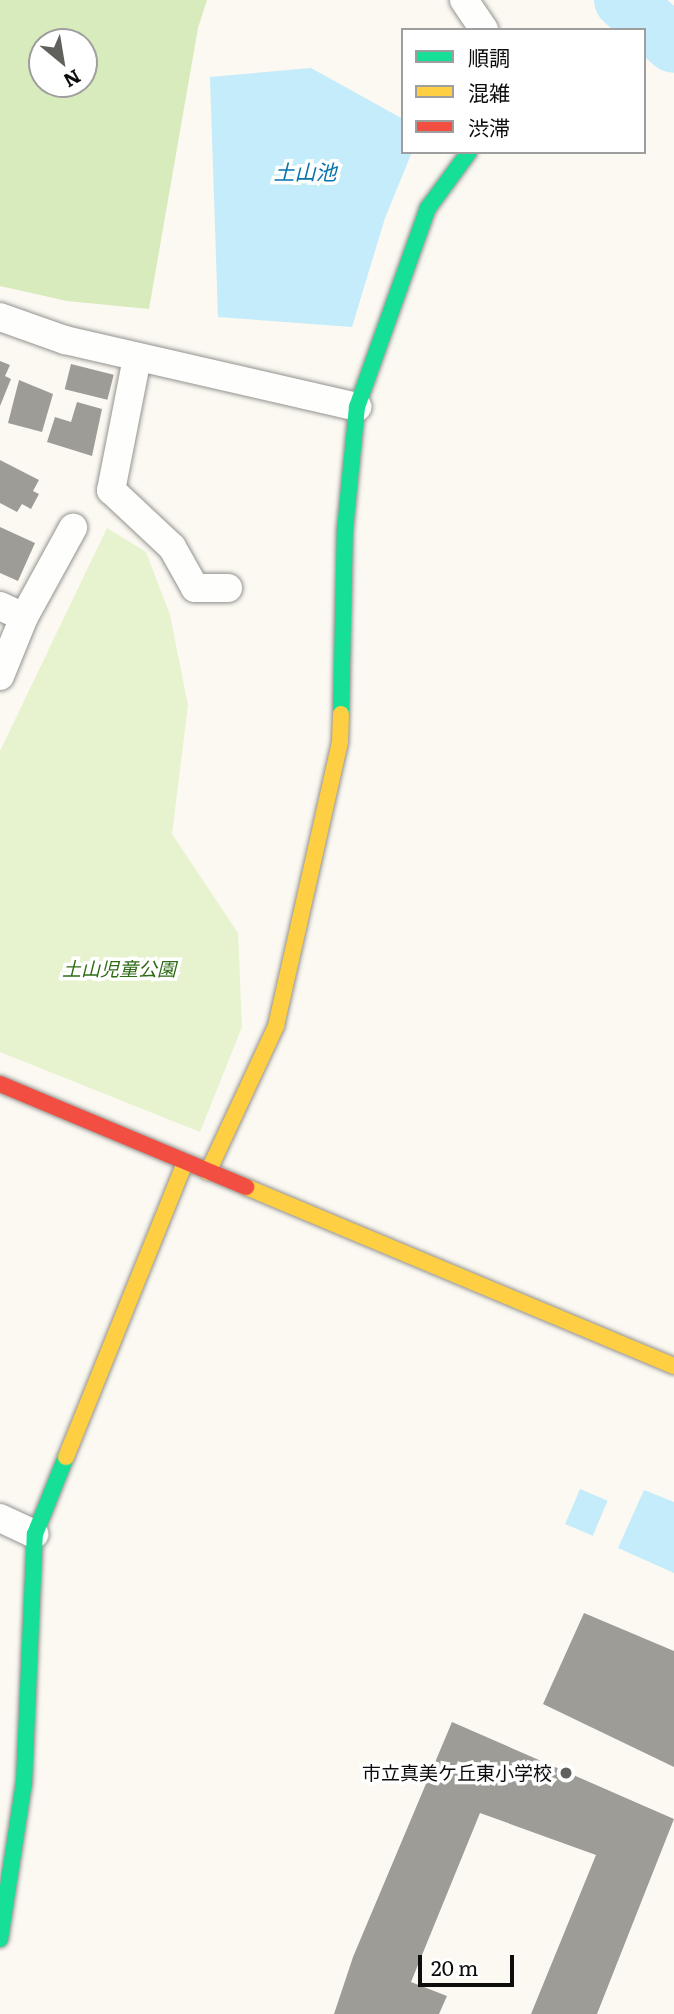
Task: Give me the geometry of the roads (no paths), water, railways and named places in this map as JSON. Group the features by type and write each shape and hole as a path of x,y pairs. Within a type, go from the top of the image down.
{"street":[{"path":"464,0 483,28"},
{"path":"208,1172 276,1026 340,742 345,529 357,407 428,208 468,154"},
{"path":"0,317 65,340 357,407"},
{"path":"137,358 111,490 172,547 195,588 228,588"},
{"path":"0,676 12,612 73,528"},
{"path":"0,1084 674,1366"},
{"path":"0,1939 24,1782 35,1534 185,1163"},
{"path":"0,1518 35,1534"}],"water":[{"name":"土山池","path":"311,68 401,118 401,154 411,154 385,218 352,327 218,317 210,77"},
{"path":"580,1489 608,1501 593,1536 565,1524"},
{"path":"644,1490 674,1502 674,1573 618,1548"}],"waterway":[{"path":"623,0 674,44"}],"place":[{"name":"市立真美ケ丘東小学校","path":"566,1773"}],"park label":[{"name":"土山児童公園","path":"119,969"}]}
